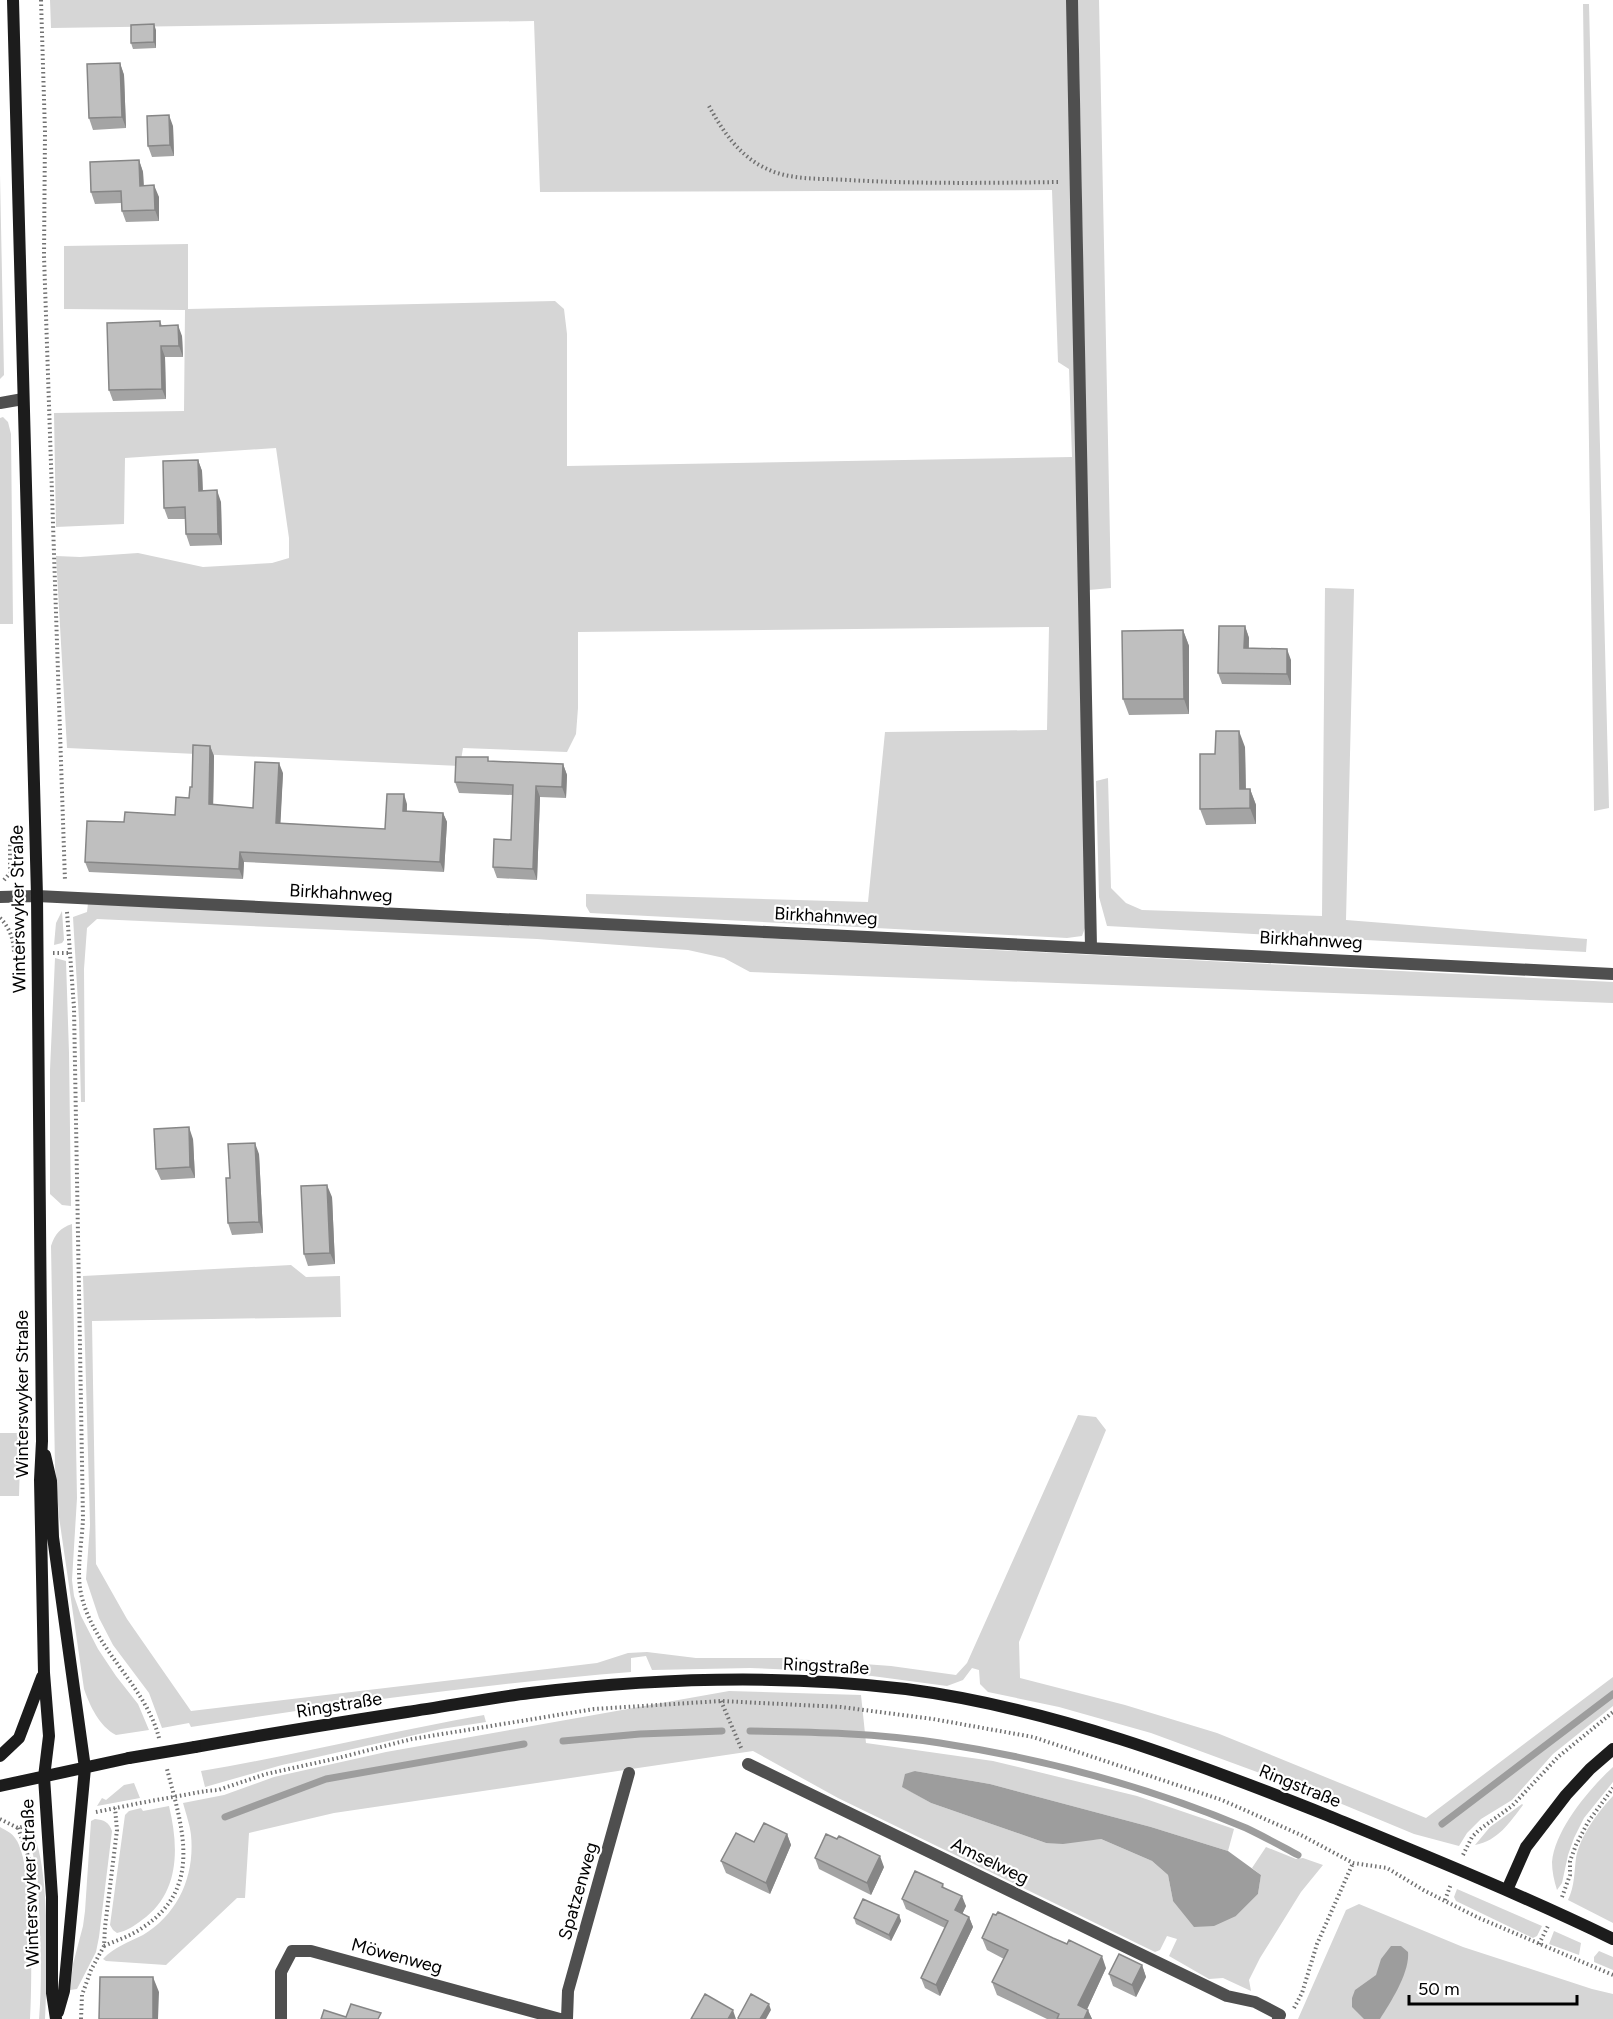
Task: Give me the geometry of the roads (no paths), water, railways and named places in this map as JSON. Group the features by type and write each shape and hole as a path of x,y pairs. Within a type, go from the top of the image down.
{"street":[{"name":"Winterswyker Straße","path":"13,0 37,896 42,1441 40,1480 44,1673 49,1736 44,1778 52,1897 52,1993 56,2018"},
{"path":"1072,0 1091,947"},
{"path":"0,403 23,399"},
{"name":"Birkhahnweg","path":"0,897 37,896 1613,974"},
{"path":"42,1441 51,1481 53,1537 85,1768 64,1990 56,2018"},
{"name":"Winterswyker Straße","path":"0,1756 19,1738 44,1673"},
{"name":"Ringstraße","path":"0,1786 129,1758 529,1693 635,1683 706,1680 841,1683 907,1690 982,1703 1072,1725 1181,1759 1448,1864 1613,1939"},
{"path":"1507,1890 1526,1847 1566,1795 1613,1749"},
{"name":"Amselweg","path":"748,1764 1227,1996 1255,2002 1279,2017"},
{"name":"Spatzenweg","path":"567,2019 568,1991 629,1773"},
{"name":"Möwenweg","path":"281,2019 281,1972 292,1951 311,1951 560,2019"}],"waterway":[{"path":"1442,1824 1613,1694"},
{"path":"563,1741 640,1734 722,1731"},
{"path":"750,1731 893,1737 1018,1757 1096,1776 1172,1800 1246,1828 1298,1855"},
{"path":"225,1817 326,1779 524,1744"}]}
